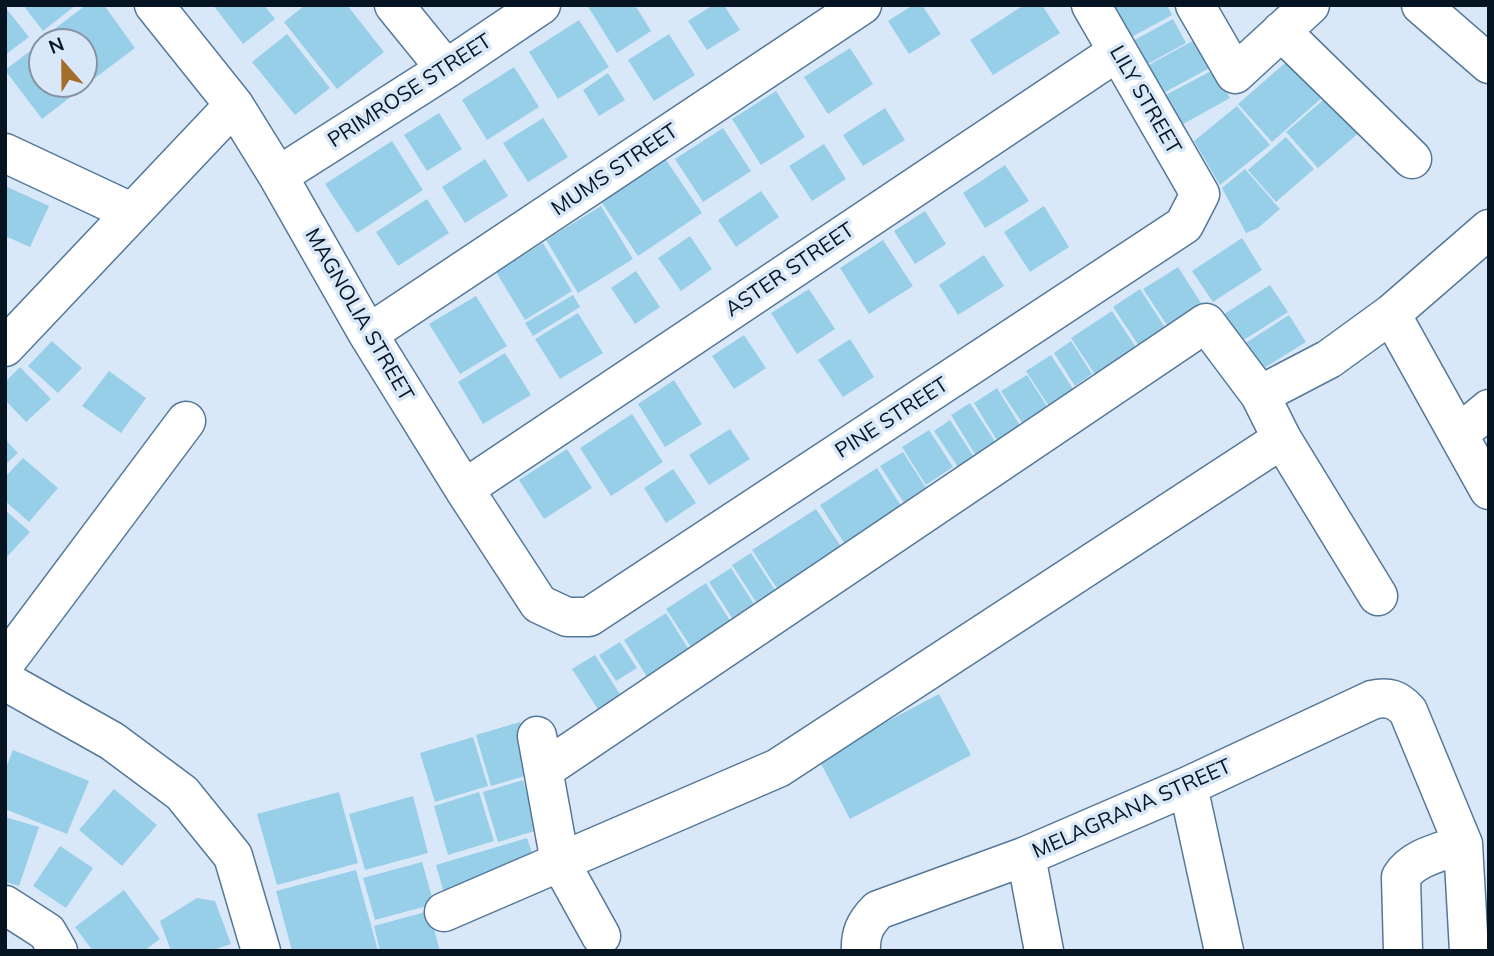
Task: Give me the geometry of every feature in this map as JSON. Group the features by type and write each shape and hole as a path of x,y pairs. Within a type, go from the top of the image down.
{"street":[{"name":"MAGNOLIA STREET","path":"154,5 234,105 278,176 368,334 539,604 567,617"},
{"path":"394,5 446,69"},
{"name":"PRIMROSE STREET","path":"278,176 541,5"},
{"name":"MUMS STREET","path":"368,334 862,5"},
{"name":"LILY STREET","path":"1091,5 1200,194"},
{"path":"1195,5 1235,74 1310,5"},
{"path":"1421,5 1489,64"},
{"path":"1281,31 1412,159"},
{"name":"ASTER STREET","path":"464,489 1117,52"},
{"path":"5,347 234,105"},
{"path":"5,153 131,212"},
{"name":"PINE STREET","path":"567,617 589,617 1184,225 1200,194"},
{"path":"1260,395 1329,359 1391,314 1489,229"},
{"path":"1391,314 1489,490"},
{"path":"601,936 560,862 541,752 1206,323 1260,395 1282,439 1378,596"},
{"path":"1459,434 1489,409"},
{"path":"5,663 186,421"},
{"path":"444,912 778,768 1282,439"},
{"path":"5,681 112,741 182,793 233,856 261,951"},
{"name":"MELAGRANA STREET","path":"861,951 860,937 869,919 878,911 1026,856 1188,786 1372,700 1382,698 1392,698 1408,711 1463,844"},
{"path":"1188,786 1224,951"},
{"path":"1403,951 1401,877 1406,868 1463,844 1469,951"},
{"path":"1026,856 1044,951"},
{"path":"5,905 47,932 58,951"}],"building":[{"path":"23,5 76,5 47,28 41,28"},
{"path":"86,5 104,5 135,48 98,76 98,28 56,28"},
{"path":"213,5 264,5 275,19 243,44"},
{"path":"305,5 347,5 384,52 337,89 284,22"},
{"path":"587,5 635,5 651,31 617,53"},
{"path":"713,5 724,5 740,30 707,50 688,21"},
{"path":"913,5 922,5 941,34 909,54 888,21"},
{"path":"1024,5 1042,5 1060,33 993,75 970,40"},
{"path":"1116,5 1167,5 1172,15 1126,40 1109,9"},
{"path":"5,7 28,38 5,55"},
{"path":"1173,19 1186,43 1144,66 1131,42"},
{"path":"579,20 609,67 558,99 529,52"},
{"path":"287,34 330,88 295,115 252,62"},
{"path":"669,34 695,75 654,101 628,60"},
{"path":"1198,38 1213,66 1160,95 1145,67"},
{"path":"850,48 873,84 828,114 804,77"},
{"path":"28,52 28,98 69,98 42,119 5,70"},
{"path":"1292,57 1325,95 1272,142 1238,104"},
{"path":"514,67 539,107 487,140 462,100"},
{"path":"1215,69 1230,98 1176,128 1160,98"},
{"path":"608,73 625,100 599,116 583,90"},
{"path":"776,91 805,137 761,165 732,119"},
{"path":"1329,95 1361,131 1318,168 1286,132"},
{"path":"1237,106 1270,145 1220,185 1194,141"},
{"path":"885,108 905,140 863,166 843,135"},
{"path":"439,113 462,149 427,171 404,135"},
{"path":"543,118 568,157 528,182 503,143"},
{"path":"723,128 751,171 703,202 675,159"},
{"path":"1286,137 1314,169 1276,202 1248,170"},
{"path":"392,141 423,190 357,233 325,184"},
{"path":"824,144 846,179 812,201 789,166"},
{"path":"662,154 702,213 638,256 598,197"},
{"path":"485,159 508,196 465,223 442,187"},
{"path":"1005,165 1029,201 985,228 963,193"},
{"path":"1245,169 1280,209 1258,228 1246,233 1222,188"},
{"path":"5,186 49,206 30,247 5,236"},
{"path":"761,191 779,217 736,247 718,220"},
{"path":"427,199 449,233 398,266 376,232"},
{"path":"601,206 633,259 578,293 546,240"},
{"path":"1044,206 1069,247 1030,272 1004,232"},
{"path":"925,211 946,244 915,264 894,231"},
{"path":"690,236 712,269 681,291 658,258"},
{"path":"1242,238 1262,270 1213,302 1192,271"},
{"path":"883,240 913,286 869,314 840,268"},
{"path":"543,243 572,291 525,320 496,272"},
{"path":"984,255 1004,286 958,315 939,285"},
{"path":"1178,267 1205,309 1171,331 1143,289"},
{"path":"636,271 660,307 635,324 611,288"},
{"path":"1270,285 1288,312 1239,343 1221,316"},
{"path":"809,289 835,329 797,354 771,313"},
{"path":"1140,289 1170,335 1143,352 1113,307"},
{"path":"573,295 580,307 533,336 525,323"},
{"path":"476,296 507,346 460,374 429,324"},
{"path":"1112,311 1137,349 1096,376 1071,338"},
{"path":"578,313 603,353 560,379 535,339"},
{"path":"1289,315 1306,342 1261,370 1244,344"},
{"path":"744,335 766,368 734,389 712,356"},
{"path":"850,339 874,377 843,397 818,360"},
{"path":"52,341 82,368 58,393 28,366"},
{"path":"1071,341 1092,374 1075,386 1054,353"},
{"path":"505,353 531,395 483,424 458,382"},
{"path":"1051,355 1077,395 1052,411 1026,371"},
{"path":"20,367 51,399 26,422 5,400 5,382"},
{"path":"109,371 146,398 121,433 82,406"},
{"path":"1027,375 1048,408 1023,424 1001,391"},
{"path":"674,380 702,424 665,447 638,404"},
{"path":"997,388 1024,432 1001,447 974,403"},
{"path":"970,403 998,446 978,459 951,415"},
{"path":"632,414 663,462 611,496 580,448"},
{"path":"950,420 974,457 958,467 934,431"},
{"path":"730,429 750,459 709,485 689,455"},
{"path":"929,430 953,467 926,485 902,447"},
{"path":"5,439 18,453 5,465"},
{"path":"567,449 592,488 544,519 519,480"},
{"path":"903,452 928,491 906,506 880,466"},
{"path":"23,458 58,488 29,522 5,501 5,477"},
{"path":"877,468 903,509 846,546 820,505"},
{"path":"673,469 696,503 666,523 644,488"},
{"path":"816,509 844,551 780,593 752,550"},
{"path":"5,510 30,532 5,559"},
{"path":"751,553 775,590 756,602 732,565"},
{"path":"731,568 756,607 734,621 709,582"},
{"path":"706,583 731,622 691,647 666,609"},
{"path":"666,613 691,653 649,680 624,640"},
{"path":"620,642 637,668 616,681 599,655"},
{"path":"595,655 623,699 601,714 572,669"},
{"path":"939,694 971,755 850,819 818,758"},
{"path":"520,722 535,773 491,786 476,735"},
{"path":"473,737 488,786 435,802 420,753"},
{"path":"13,750 89,781 67,834 5,809 5,770"},
{"path":"523,780 538,830 498,842 483,792"},
{"path":"114,789 157,825 122,866 79,830"},
{"path":"339,792 358,863 277,885 257,814"},
{"path":"479,792 494,841 448,855 434,806"},
{"path":"413,796 428,853 365,870 349,814"},
{"path":"5,817 39,827 19,886 5,882"},
{"path":"527,838 532,853 517,869 446,900 436,865"},
{"path":"60,846 93,868 66,908 33,886"},
{"path":"422,862 434,904 375,920 363,878"},
{"path":"356,870 378,951 292,951 276,891"},
{"path":"124,890 160,939 144,951 93,951 75,927"},
{"path":"197,898 215,901 231,944 210,951 171,951 160,921"},
{"path":"429,911 440,951 380,951 374,926"}]}
